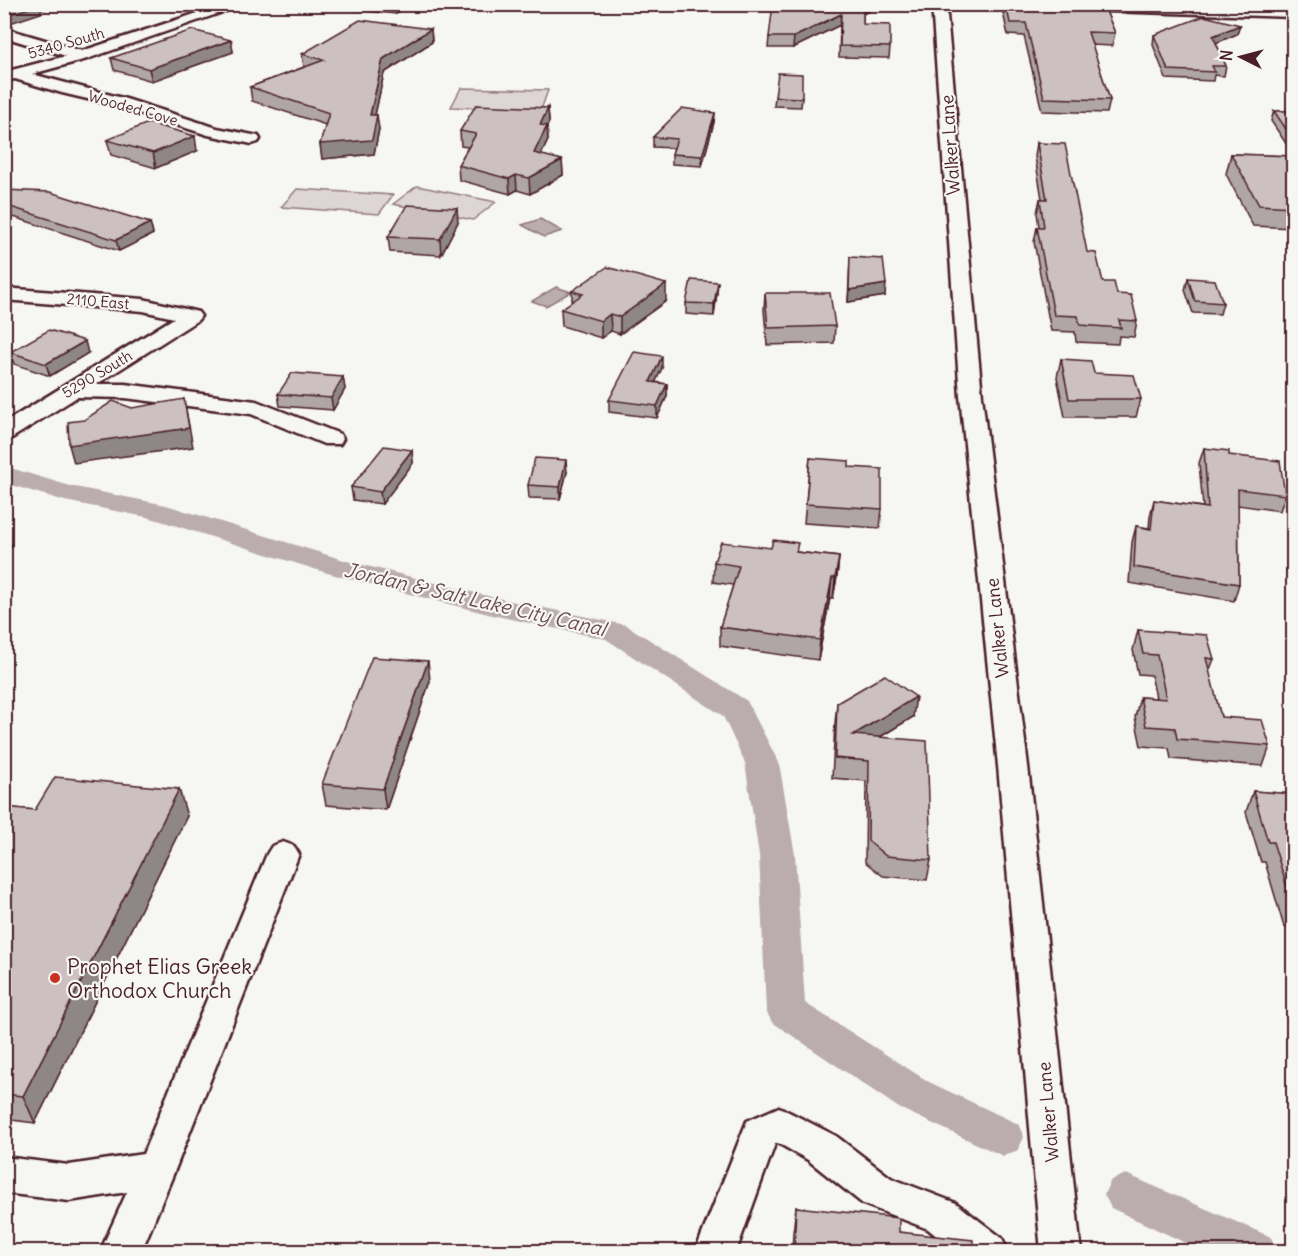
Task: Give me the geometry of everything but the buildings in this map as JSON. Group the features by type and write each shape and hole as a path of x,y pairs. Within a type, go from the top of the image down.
{"street":[{"name":"5340 South","path":"10,76 82,56 240,4"},
{"name":"Walker Lane","path":"939,4 956,237 970,384 1013,766 1061,1251"},
{"path":"1013,4 1293,13"},
{"path":"4,32 82,56"},
{"name":"Wooded Cove","path":"10,76 121,102 214,132 252,139"},
{"name":"2110 East","path":"4,294 143,305 191,316"},
{"name":"5290 South","path":"4,433 191,316"},
{"path":"70,390 125,391 256,408 332,439"},
{"path":"120,1251 156,1170 283,854"},
{"path":"715,1251 760,1133 779,1125 822,1148 877,1191 942,1216 988,1251"},
{"path":"4,1175 69,1184 156,1170"}],"shaded area":[{"path":"461,88 548,90 541,110 451,107"},
{"path":"417,186 496,202 473,220 393,204"},
{"path":"297,189 393,195 379,214 281,207"},
{"path":"540,219 562,231 544,237 522,225"},
{"path":"556,287 571,292 546,306 532,301"}],"waterway":[{"name":"Jordan & Salt Lake City Canal","path":"4,474 65,493 156,511 337,567 492,606 615,632 736,709 762,763 777,855 786,1011 914,1095 1003,1137"},
{"name":"Jordan & Salt Lake City Canal","path":"1126,1194 1255,1252"}],"place":[{"name":"Prophet Elias Greek Orthodox Church","path":"55,978"}]}
